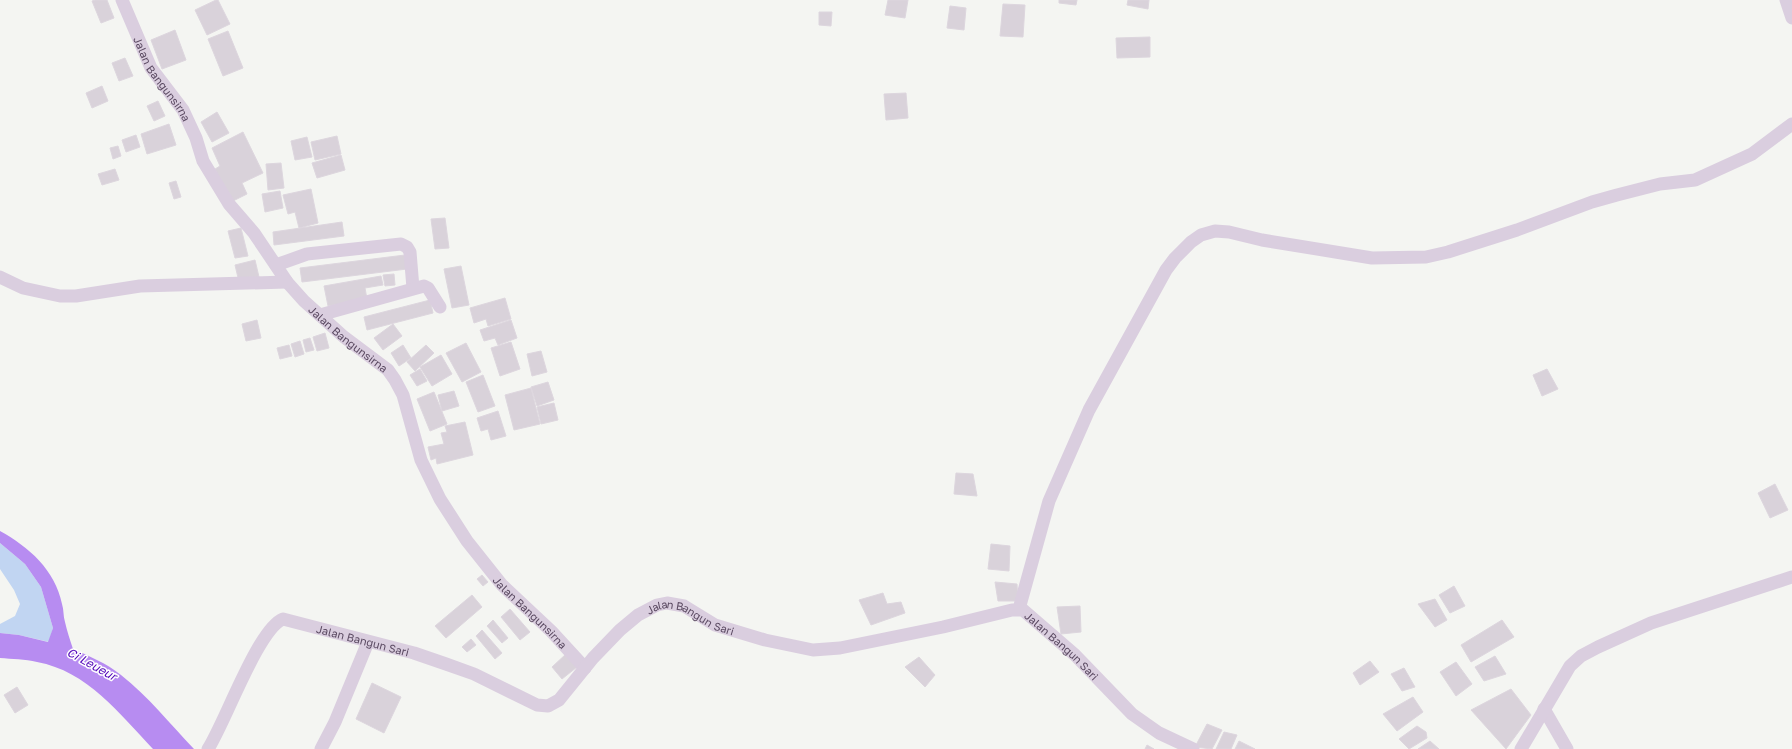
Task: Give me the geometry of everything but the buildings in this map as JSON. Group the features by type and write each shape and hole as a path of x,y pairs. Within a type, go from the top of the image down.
{"street":[{"name":"Jalan Bangunsirna","path":"122,0 155,76 183,110 196,138 203,161 229,204 254,233 287,282 344,337 388,370 403,395 421,460 440,499 467,541 502,585 551,631 585,668"},
{"path":"1786,0 1792,18"},
{"path":"1019,609 1049,501 1089,410 1166,270 1175,258 1196,238 1207,233 1222,231 1262,240 1372,258 1426,257 1468,247 1592,202 1616,195 1660,184 1695,180 1752,154 1792,124"},
{"path":"276,265 307,254 401,244 407,247 410,252 413,288"},
{"path":"0,277 23,288 60,296 76,296 140,286 287,282"},
{"path":"320,315 413,288 426,286 440,307"},
{"path":"1521,749 1570,666 1582,656 1598,647 1651,623 1792,577"},
{"name":"Jalan Bangun Sari","path":"210,746 262,642 268,631 278,621 288,619 368,642 414,653 474,674 542,706 548,706 559,700 585,668 630,621 658,605 667,603 684,606 715,624 765,640 813,650 840,648 943,627 1019,609 1026,612 1075,656 1132,714 1159,733 1193,749"},
{"path":"321,749 335,722 368,642"},
{"path":"1544,709 1567,749"}],"shaded area":[{"path":"0,543 25,564 41,587 53,628 49,642 19,635 0,633 0,624 15,616 20,604 14,590 0,569"}],"water":[{"name":"Ci Leueur","path":"0,531 11,537 31,552 47,570 59,592 63,606 64,618 73,649 109,667 131,683 150,701 194,749 153,749 115,708 87,684 72,674 37,662 0,658 0,633 19,635 48,642 53,628 41,587 25,564 0,543"}]}
